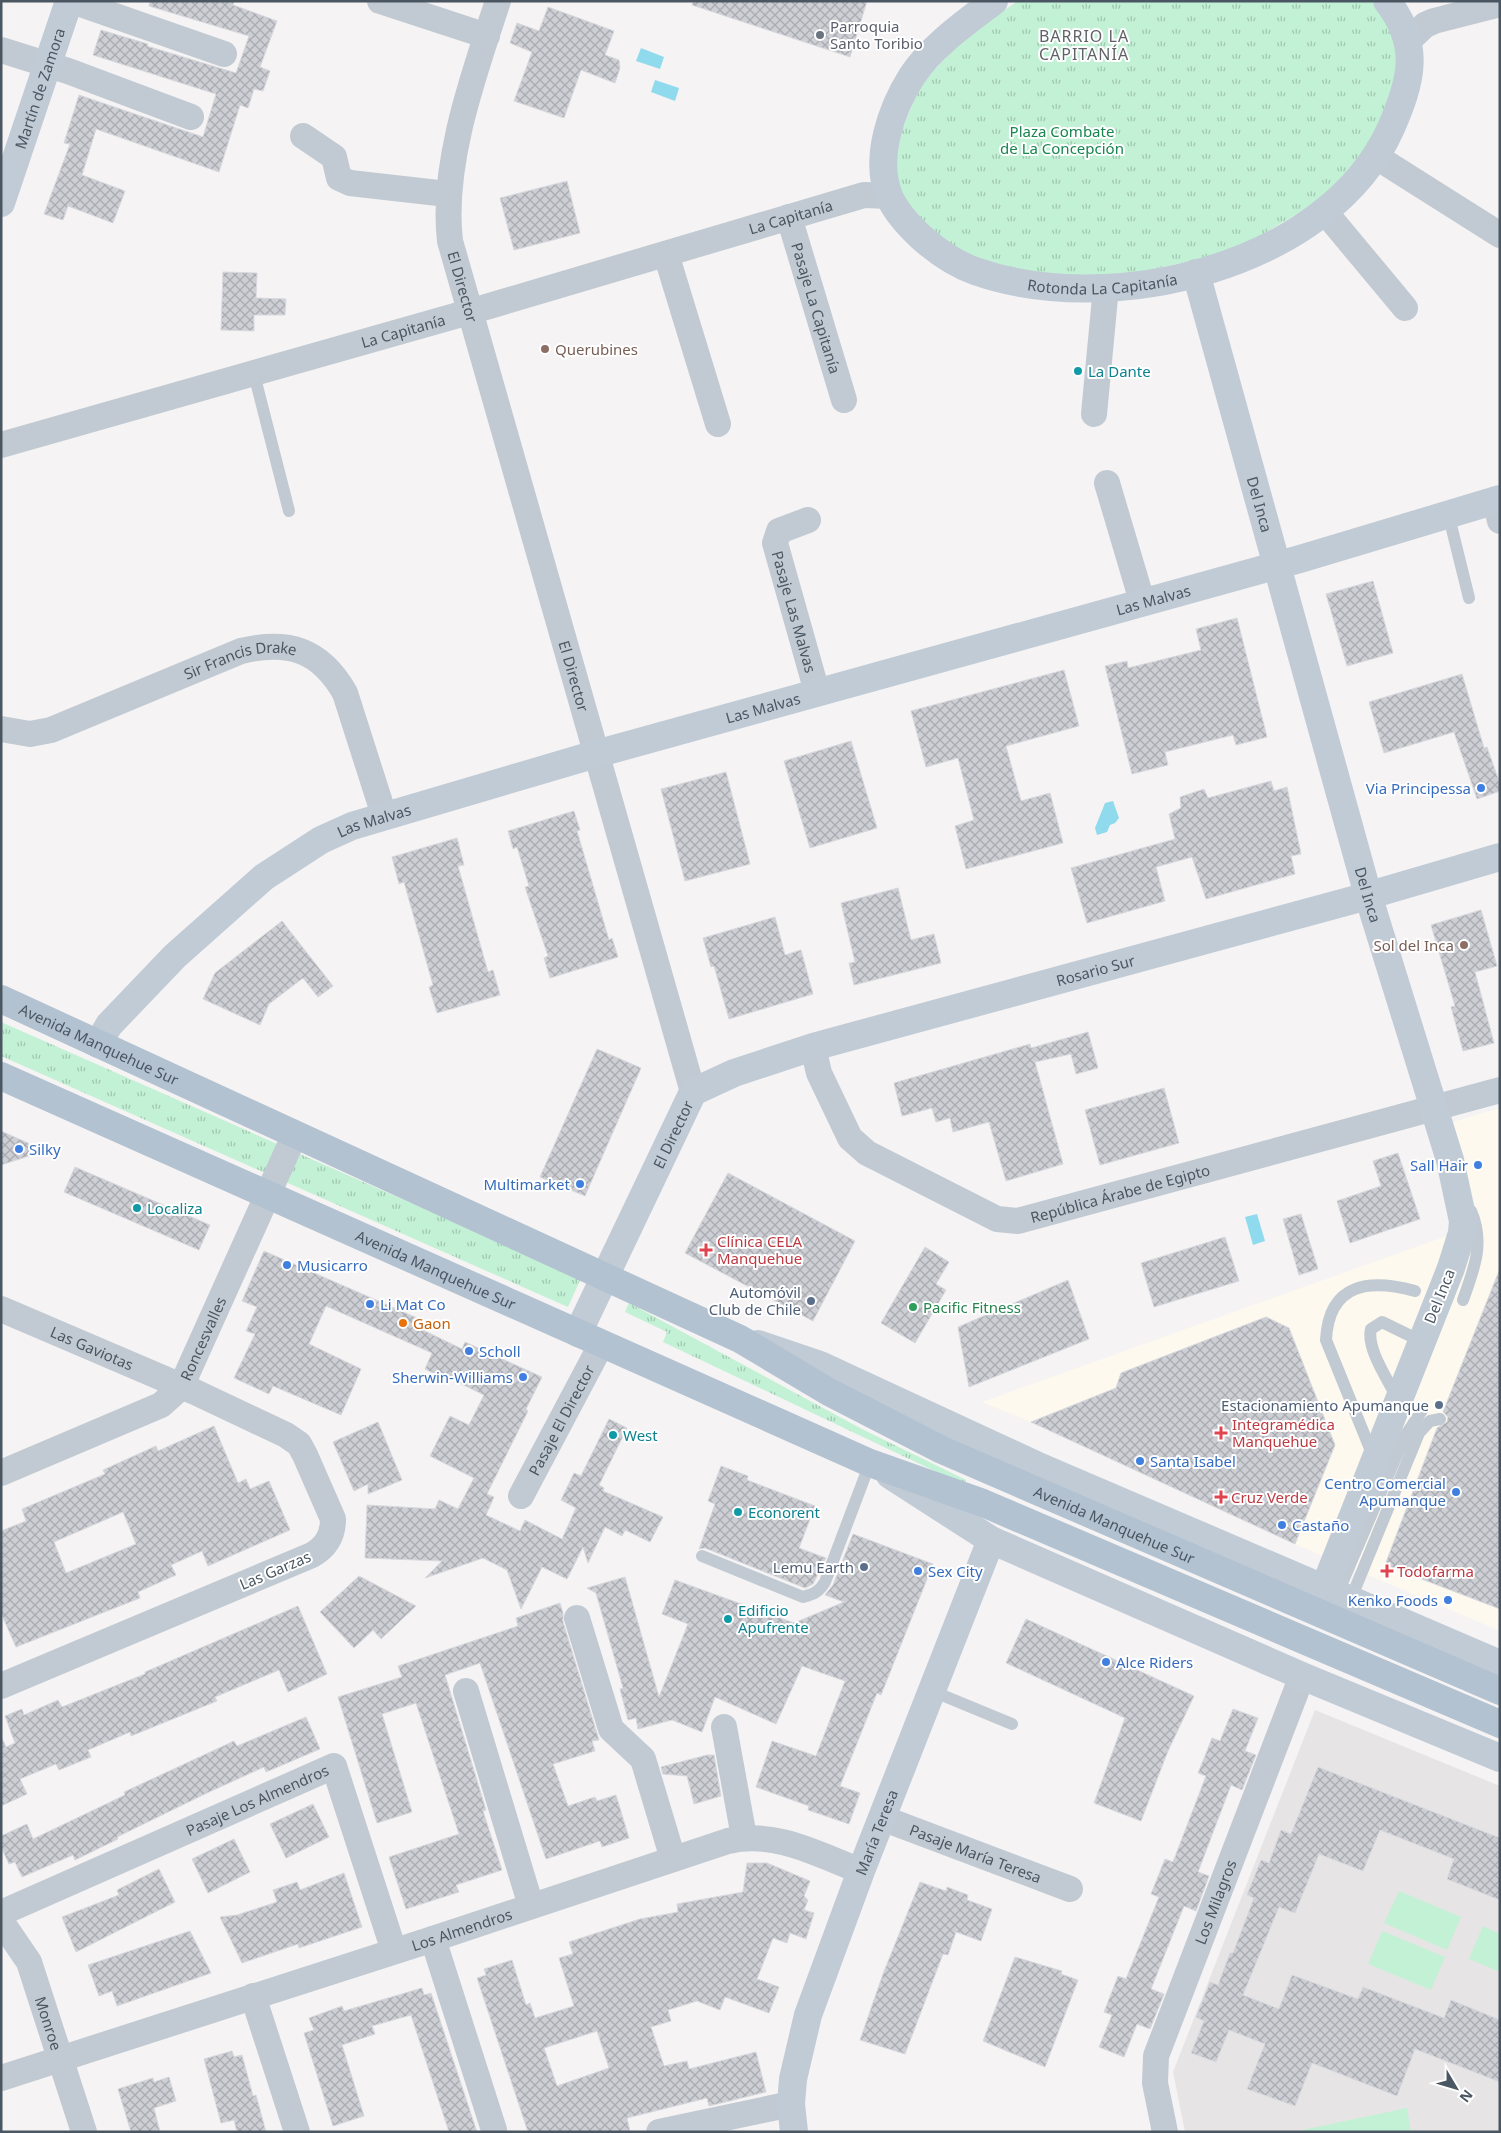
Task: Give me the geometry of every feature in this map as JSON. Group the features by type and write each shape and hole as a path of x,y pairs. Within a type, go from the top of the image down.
{"main road":[{"name":"Avenida Manquehue Sur","path":"1,999 740,1338 829,1392 942,1450 1500,1691"},
{"name":"Avenida Manquehue Sur","path":"1,1076 870,1463 983,1503 1500,1724"}],"street":[{"path":"70,1 224,54"},
{"name":"Martín de Zamora","path":"1,204 47,64 70,1"},
{"path":"380,1 487,36"},
{"name":"El Director","path":"498,1 454,153 447,194 450,241 692,1092 605,1276 590,1338"},
{"name":"Rotonda La Capitanía","path":"994,1 952,34 912,76 895,111 886,138 883,164 889,196 912,229 933,248 952,261 975,271 1038,286 1106,288 1168,280 1233,262 1272,244 1325,212 1344,195 1375,156 1396,117 1408,83 1411,62 1408,41 1401,20 1387,1"},
{"path":"1408,41 1420,29 1434,21 1500,4"},
{"path":"1,50 47,64 191,117"},
{"path":"303,136 334,157 339,178 350,183 447,194"},
{"path":"1375,156 1500,236"},
{"name":"La Capitanía","path":"1,445 469,312 864,195 889,196"},
{"path":"1325,212 1405,308"},
{"name":"Pasaje La Capitanía","path":"789,217 844,400"},
{"path":"666,254 718,424"},
{"name":"Del Inca","path":"1196,273 1368,895 1450,1160 1461,1205 1462,1233 1451,1268 1421,1341 1410,1404 1374,1458 1337,1595"},
{"path":"1094,414 1106,288"},
{"path":"1107,483 1142,601"},
{"name":"Las Malvas","path":"98,1044 109,1025 175,956 264,877 321,840 384,815 1142,601 1277,565 1448,513 1498,507"},
{"name":"Pasaje Las Malvas","path":"808,520 779,531 776,543 817,692"},
{"name":"Sir Francis Drake","path":"1,728 30,734 51,730 241,651 272,646 288,647 318,659 338,680 345,693 384,815"},
{"name":"Rosario Sur","path":"692,1092 734,1073 813,1047 1500,857"},
{"name":"República Árabe de Egipto","path":"813,1047 819,1073 850,1138 867,1153 997,1219 1018,1221 1500,1090"},
{"name":"Roncesvalles","path":"1,1473 161,1405 181,1387 295,1134"},
{"name":"Las Gaviotas","path":"1,1309 181,1387"},
{"name":"Pasaje El Director","path":"521,1496 590,1338"},
{"name":"Avenida Manquehue Sur","path":"740,1338 820,1365 1036,1464 1500,1664"},
{"name":"Las Garzas","path":"1,1686 312,1554 320,1550 331,1536 333,1520 299,1444 286,1435 181,1387"},
{"name":"Avenida Manquehue Sur","path":"870,1463 991,1540 1302,1676 1500,1758"},
{"name":"María Teresa","path":"794,2132 791,2104 793,2079 802,2035 861,1871 991,1540"},
{"path":"576,1618 611,1729 638,1752 643,1759 673,1859"},
{"name":"Los Milagros","path":"1165,2132 1155,2083 1156,2056 1302,1676"},
{"path":"466,1691 531,1906"},
{"path":"724,1727 744,1837"},
{"name":"Pasaje Los Almendros","path":"1,1913 334,1766 394,1952"},
{"name":"Pasaje María Teresa","path":"882,1818 1070,1889"},
{"name":"Los Almendros","path":"60,2058 394,1952 744,1837 776,1839 861,1871"},
{"name":"Monroe","path":"1,1921 29,1962 84,2132"},
{"path":"434,1939 494,2130"},
{"path":"253,1996 297,2132"},
{"path":"1,2078 60,2058"},
{"path":"659,2132 791,2104"}],"lane":[{"path":"254,374 289,511"},
{"path":"1448,513 1469,598"},
{"path":"1450,1160 1475,1219 1480,1243 1474,1270 1463,1300"},
{"path":"1374,1458 1326,1340 1327,1327 1333,1311 1343,1296 1357,1288 1375,1284 1416,1291"},
{"path":"1337,1595 1405,1436 1410,1404 1372,1349 1369,1338 1371,1329 1377,1323 1382,1322 1421,1341"},
{"path":"1337,1595 1419,1433 1430,1421 1440,1418"},
{"path":"702,1556 803,1597 813,1594 820,1590 825,1582 870,1463"},
{"path":"932,1691 1012,1724"}],"shaded area":[{"path":"1500,1108 1500,1631 1295,1544 1033,1423 982,1402 1480,1224 1453,1122"},
{"path":"1315,1710 1500,1786 1500,2132 1185,2132 1173,2072"}],"green space":[{"name":"Plaza Combate de La Concepción","path":"1018,1 1372,1 1387,17 1400,50 1388,114 1337,190 1233,252 1135,273 1047,278 968,259 921,222 900,190 896,163 901,133 919,87 951,52 979,27"},
{"path":"1,1022 581,1278 568,1307 1,1056"},
{"path":"629,1303 862,1429 966,1480 964,1485 663,1342 667,1332 625,1312"},
{"path":"1399,1891 1461,1917 1447,1950 1384,1923"},
{"path":"1483,1926 1500,1934 1500,1972 1469,1959"},
{"path":"1382,1931 1445,1957 1431,1990 1368,1964"},
{"path":"1407,2108 1411,2132 1293,2132"}],"water":[{"path":"641,48 664,57 660,69 636,61"},
{"path":"655,80 679,88 675,101 651,92"},
{"path":"1113,801 1119,818 1110,825 1107,832 1097,835 1095,828 1105,803"},
{"path":"1257,1214 1265,1241 1253,1245 1245,1217"}],"building":[{"path":"150,1 234,1 233,5 277,21 260,67 270,71 263,91 254,89 248,108 240,105 219,172 96,129 82,175 125,191 113,223 68,206 63,220 44,214 70,144 64,143 79,95 203,137 216,94 93,55 101,30 236,73 249,36 149,6"},
{"name":"Parroquia Santo Toribio","path":"693,1 867,1 850,57 692,5"},
{"path":"548,7 614,31 605,55 619,60 620,68 615,83 581,70 564,118 514,101 532,52 510,43 517,23 539,31"},
{"path":"567,181 580,233 514,250 500,198"},
{"path":"223,272 257,273 256,298 286,299 285,315 254,315 254,331 221,330"},
{"path":"1373,581 1393,653 1347,666 1326,594"},
{"path":"1237,618 1267,737 1236,745 1233,735 1165,752 1168,765 1132,774 1105,666 1127,661 1128,668 1201,650 1196,629"},
{"path":"1064,670 1079,726 1006,746 1021,801 1050,793 1063,843 966,869 955,826 974,820 958,758 926,767 911,711"},
{"path":"1462,674 1484,748 1487,747 1500,784 1500,791 1477,799 1454,732 1384,753 1369,702"},
{"path":"851,741 877,828 810,848 784,761"},
{"path":"726,772 750,864 685,881 661,789"},
{"path":"1271,781 1274,791 1287,787 1301,854 1291,856 1295,874 1206,899 1192,857 1156,867 1165,901 1087,923 1071,868 1175,839 1169,814 1181,808 1180,797 1204,789 1208,798"},
{"path":"574,811 580,830 577,831 609,940 612,938 618,957 550,978 544,958 548,956 525,887 529,886 517,847 513,849 508,831"},
{"path":"457,838 464,865 458,866 488,972 493,970 500,995 437,1013 429,987 433,985 404,882 399,884 392,857"},
{"path":"898,888 911,940 934,934 941,963 854,985 849,963 855,962 841,903"},
{"path":"1481,910 1497,966 1475,972 1494,1043 1463,1051 1451,1007 1455,1006 1431,925"},
{"path":"775,917 785,955 801,950 813,994 729,1019 714,966 711,967 703,938"},
{"path":"282,921 333,986 318,997 303,978 269,1004 260,1025 203,999 215,973"},
{"path":"1088,1032 1098,1068 1076,1074 1071,1054 1035,1062 1063,1164 1006,1181 989,1122 953,1132 950,1118 936,1122 932,1108 902,1116 894,1083 1030,1044 1031,1048"},
{"path":"597,1049 641,1068 585,1196 540,1177"},
{"path":"1164,1088 1179,1143 1100,1165 1085,1110"},
{"path":"1,1131 28,1143 32,1155 1,1165"},
{"path":"1398,1153 1420,1219 1350,1243 1337,1201 1381,1186 1373,1161"},
{"name":"Localiza","path":"75,1167 210,1225 199,1250 64,1192"},
{"path":"728,1173 855,1241 813,1321 685,1253"},
{"path":"1301,1214 1318,1269 1299,1275 1283,1219"},
{"path":"1225,1237 1239,1281 1154,1307 1141,1263"},
{"name":"Pacific Fitness","path":"925,1247 949,1262 936,1284 946,1290 915,1343 881,1323"},
{"path":"264,1251 424,1321 425,1331 462,1349 465,1342 542,1377 526,1409 528,1411 487,1494 494,1497 486,1515 520,1531 525,1520 562,1539 576,1508 561,1500 574,1473 581,1476 609,1419 627,1428 599,1485 604,1488 603,1491 663,1517 650,1542 625,1530 622,1536 605,1527 588,1563 583,1547 567,1579 542,1567 521,1609 507,1570 483,1558 425,1578 442,1561 365,1558 367,1505 435,1509 439,1500 458,1509 474,1478 430,1456 450,1416 469,1425 484,1395 425,1369 432,1353 326,1306 309,1344 361,1369 341,1415 273,1386 269,1394 234,1378 255,1334 246,1331 257,1307 242,1301"},
{"name":"Centro Comercial Apumanque","path":"1499,1271 1500,1609 1385,1565 1437,1428 1447,1422 1448,1417 1443,1412"},
{"path":"1068,1280 1089,1339 969,1387 958,1327"},
{"path":"1266,1317 1289,1328 1335,1445 1295,1544 1031,1422 1116,1388 1121,1373"},
{"path":"378,1422 402,1480 368,1494 368,1484 354,1491 333,1442"},
{"path":"214,1426 238,1483 246,1479 250,1489 269,1481 290,1530 208,1566 202,1551 171,1565 176,1575 138,1592 140,1598 16,1647 1,1613 1,1531 26,1521 22,1509 105,1474 103,1470 156,1446 158,1451","holes":["123,1512 136,1544 66,1573 54,1542"]},
{"path":"721,1466 748,1476 747,1480 815,1506 799,1548 826,1558 813,1584 805,1588 705,1548 699,1549 715,1504 708,1501"},
{"path":"853,1534 933,1564 881,1695 877,1693 840,1786 860,1793 849,1824 808,1810 809,1806 756,1787 772,1741 816,1756 845,1681 802,1666 776,1724 715,1697 702,1732 672,1720 638,1729 636,1718 628,1720 620,1689 623,1688 596,1593 587,1588 625,1577 659,1697 688,1624 662,1614 675,1580 794,1623 844,1602 825,1595 833,1585"},
{"path":"359,1576 416,1606 381,1639 373,1630 354,1648 320,1612"},
{"path":"560,1603 563,1622 599,1740 592,1741 595,1751 553,1764 568,1806 595,1797 597,1801 616,1795 629,1838 602,1847 600,1841 546,1859 480,1663 445,1675 486,1810 483,1811 502,1870 456,1885 459,1892 406,1909 389,1857 459,1834 416,1703 382,1714 412,1812 377,1823 338,1697 402,1677 398,1666 518,1626 516,1618"},
{"path":"298,1606 327,1674 288,1692 279,1670 215,1697 217,1701 131,1736 130,1732 88,1750 91,1757 59,1770 56,1764 20,1779 27,1794 1,1806 1,1736 6,1747 15,1743 5,1716 22,1709 24,1715 58,1700 62,1707 145,1674 145,1672"},
{"path":"1026,1619 1194,1696 1168,1751 1141,1821 1094,1803 1125,1718 1006,1663"},
{"path":"1233,1709 1258,1718 1245,1751 1256,1755 1242,1790 1231,1785 1198,1872 1209,1876 1196,1911 1184,1906 1151,1989 1164,1994 1150,2029 1137,2024 1124,2057 1099,2047 1112,2015 1104,2012 1118,1976 1126,1979 1159,1897 1151,1894 1165,1859 1173,1862 1206,1776 1198,1773 1212,1738 1220,1741"},
{"path":"306,1717 320,1749 266,1772 264,1767 117,1837 118,1839 75,1860 73,1855 22,1877 15,1862 9,1864 1,1847 1,1836 27,1824 33,1839 125,1795 124,1792 234,1741 237,1746"},
{"path":"707,1755 714,1755 721,1796 694,1804 687,1776 663,1774 661,1767"},
{"path":"1318,1767 1500,1838 1500,1900 1447,1879 1454,1859 1380,1830 1363,1871 1319,1854 1295,1913 1279,1907 1243,1995 1279,2009 1292,1975 1358,1999 1363,1987 1444,2018 1451,2000 1500,2020 1500,2082 1415,2049 1397,2096 1312,2063 1295,2106 1247,2089 1265,2044 1229,2030 1216,2062 1191,2053 1204,2021 1196,2017 1210,1982 1218,1985 1230,1953 1233,1953 1254,1898 1247,1895 1261,1860 1269,1863 1281,1830 1291,1834"},
{"path":"313,1804 329,1837 286,1858 270,1824"},
{"path":"234,1839 250,1872 208,1893 192,1859"},
{"path":"747,1863 767,1863 810,1881 804,1896 808,1900 804,1910 814,1913 806,1939 790,1933 787,1943 773,1938 757,1979 779,1987 769,2013 725,1997 720,2010 697,2001 668,2010 671,2021 651,2027 664,2066 687,2061 689,2069 756,2052 766,2092 709,2106 707,2098 627,2118 630,2132 528,2132 477,1978 486,1975 484,1969 512,1960 526,2005 530,2003 535,2018 574,2006 559,1958 573,1954 569,1942 640,1919 678,1912 677,1904 743,1892","holes":["597,2031 609,2068 557,2086 544,2048"]},
{"path":"159,1869 175,1902 76,1952 62,1917 119,1895 117,1890"},
{"path":"344,1873 362,1927 299,1948 298,1944 242,1963 220,1917 237,1915 277,1902 273,1890 297,1882 300,1890"},
{"path":"920,1882 946,1891 947,1887 968,1895 967,1900 992,1909 981,1941 956,1932 948,1955 943,1954 905,2054 860,2040 883,1974"},
{"path":"190,1931 211,1973 117,2006 112,1991 99,1996 88,1965"},
{"path":"1015,1957 1062,1971 1061,1974 1078,1980 1045,2067 983,2041"},
{"path":"422,1988 424,1995 431,1993 477,2132 449,2132 411,2015 372,2026 375,2034 342,2045 364,2116 333,2126 304,2033 314,2030 309,2018 342,2006 344,2011"},
{"path":"232,2051 234,2057 242,2055 253,2096 256,2095 266,2132 237,2132 234,2120 221,2123 204,2059"},
{"path":"169,2077 176,2101 154,2108 160,2132 131,2132 118,2089 153,2078 154,2082"}],"place":[{"name":"Parroquia Santo Toribio","path":"820,35"},
{"name":"Querubines","path":"545,349"},
{"name":"La Dante","path":"1078,371"},
{"name":"Via Principessa","path":"1481,788"},
{"name":"Sol del Inca","path":"1464,945"},
{"name":"Silky","path":"19,1149"},
{"name":"Sall Hair","path":"1478,1165"},
{"name":"Multimarket","path":"580,1184"},
{"name":"Localiza","path":"137,1208"},
{"name":"Clínica CELA Manquehue","path":"706,1250"},
{"name":"Musicarro","path":"287,1265"},
{"name":"Automóvil Club de Chile","path":"811,1301"},
{"name":"Li Mat Co","path":"370,1304"},
{"name":"Pacific Fitness","path":"913,1307"},
{"name":"Gaon","path":"403,1323"},
{"name":"Scholl","path":"469,1351"},
{"name":"Sherwin-Williams","path":"523,1377"},
{"name":"Estacionamiento Apumanque","path":"1439,1405"},
{"name":"Integramédica Manquehue","path":"1221,1433"},
{"name":"West","path":"613,1435"},
{"name":"Santa Isabel","path":"1140,1461"},
{"name":"Centro Comercial Apumanque","path":"1456,1492"},
{"name":"Cruz Verde","path":"1221,1497"},
{"name":"Econorent","path":"738,1512"},
{"name":"Castaño","path":"1282,1525"},
{"name":"Lemu Earth","path":"864,1567"},
{"name":"Sex City","path":"918,1571"},
{"name":"Todofarma","path":"1387,1571"},
{"name":"Kenko Foods","path":"1448,1600"},
{"name":"Edificio Apufrente","path":"728,1619"},
{"name":"Alce Riders","path":"1106,1662"}],"district":[{"name":"BARRIO LA CAPITANÍA","path":"1084,45"}]}
